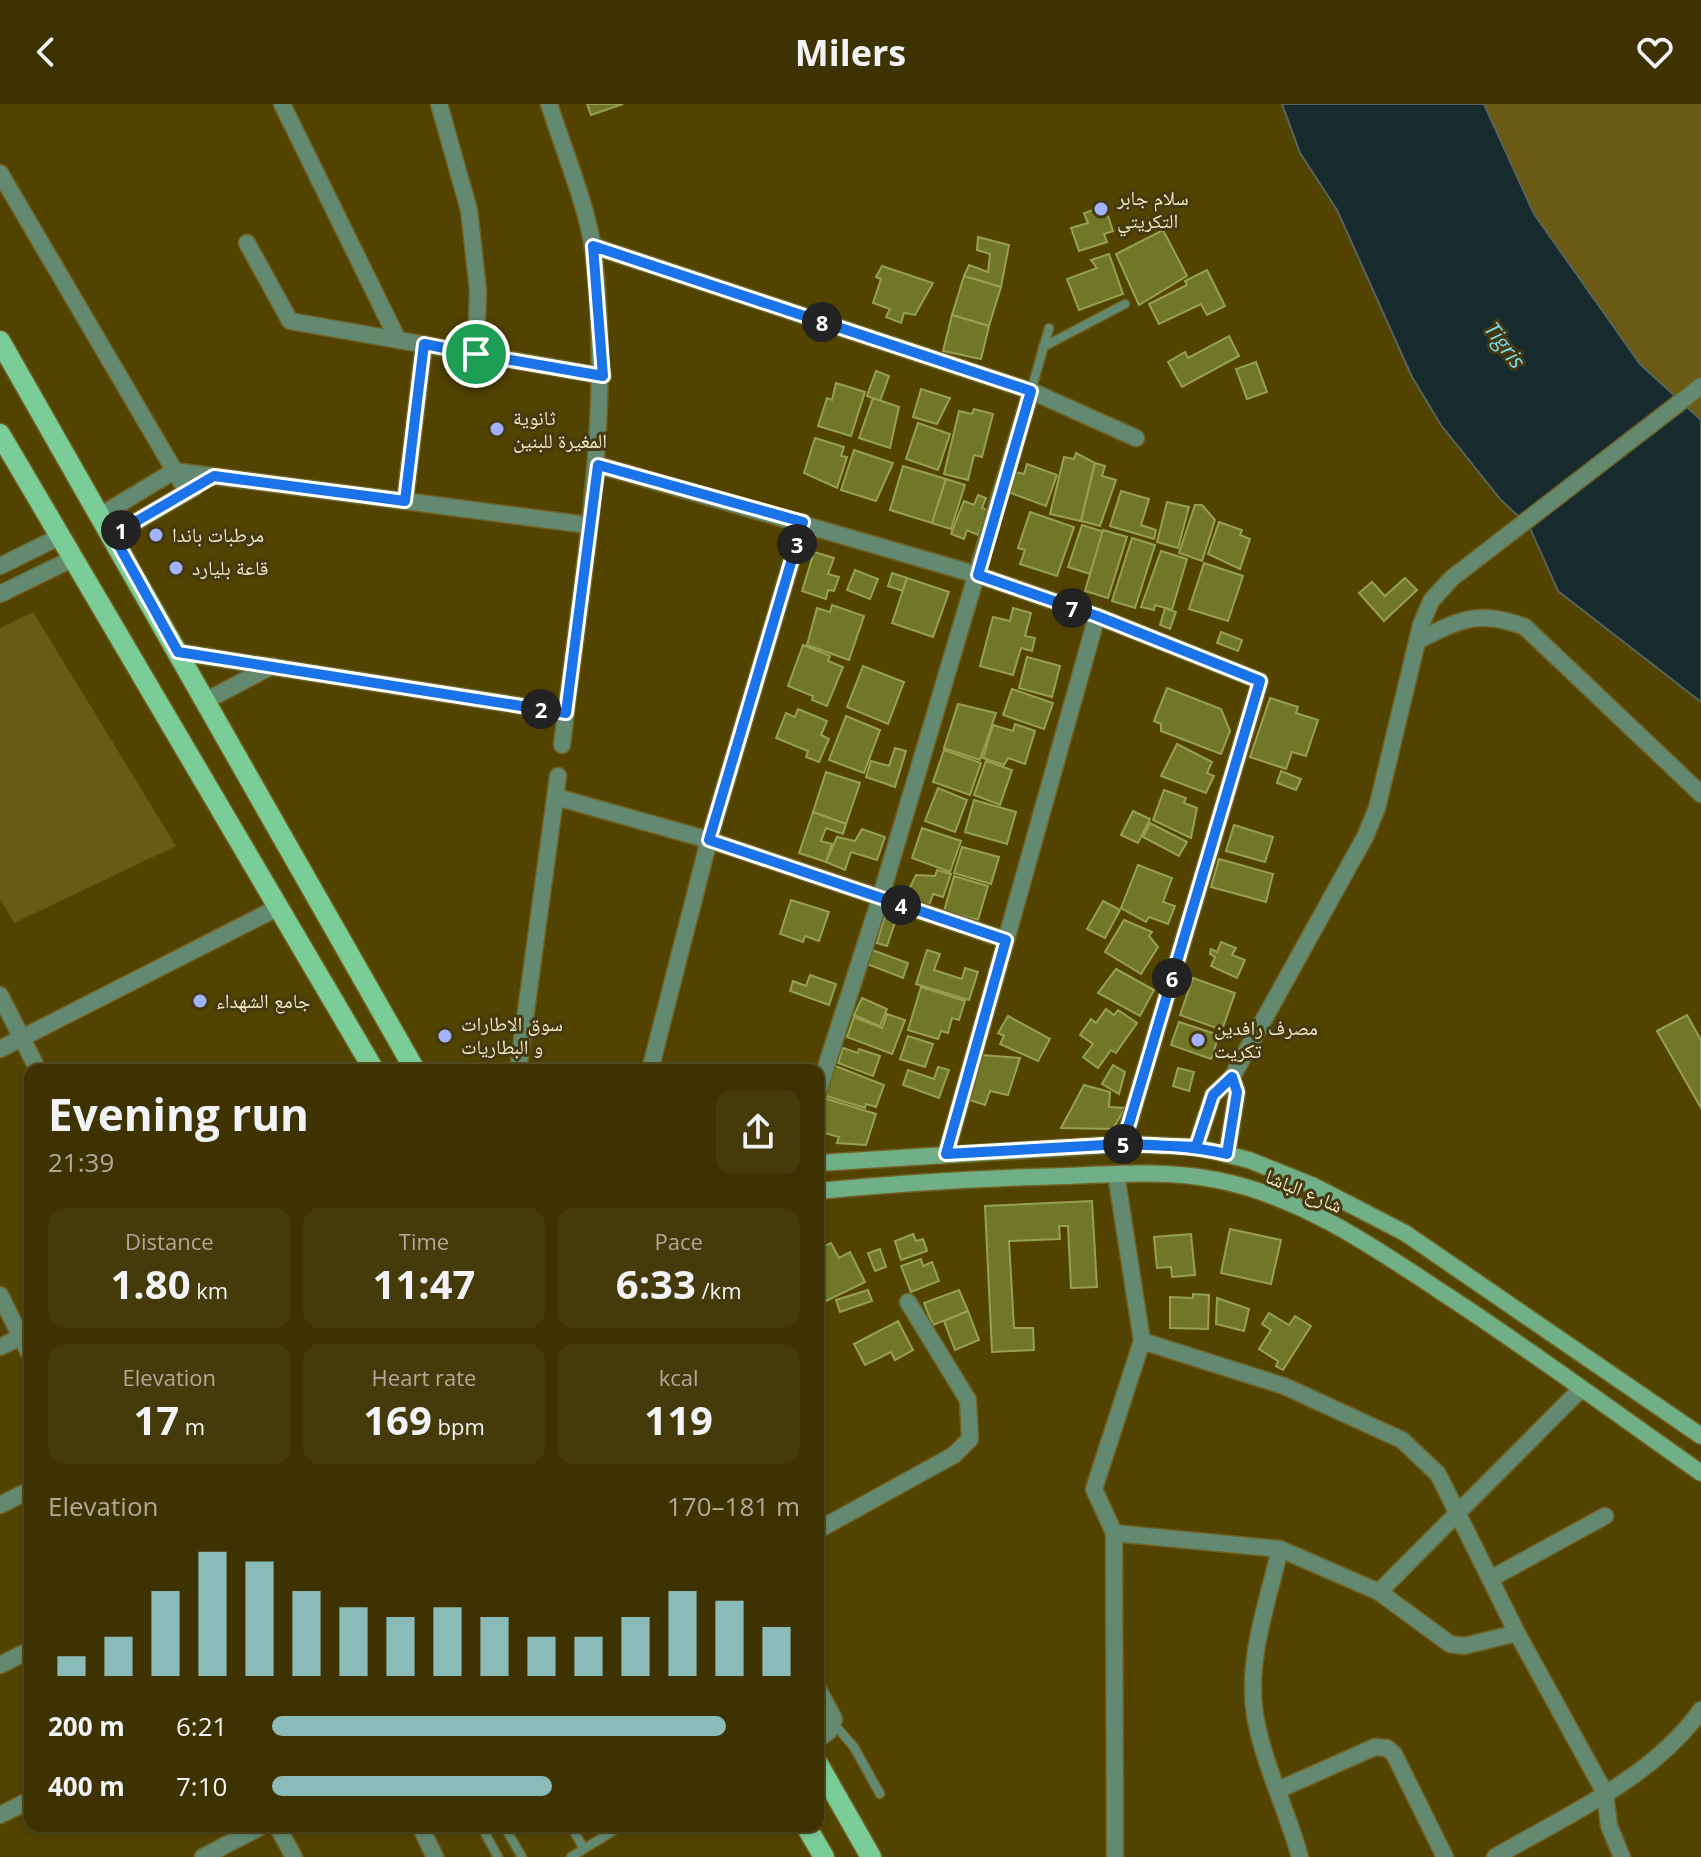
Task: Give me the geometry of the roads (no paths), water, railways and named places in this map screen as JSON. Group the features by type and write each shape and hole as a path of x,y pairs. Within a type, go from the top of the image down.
{"main road":[{"path":"0,341 412,1064"},
{"path":"0,434 370,1064"},
{"path":"824,1163 1123,1144 1196,1147 1227,1154 1314,1186 1405,1233 1701,1436"},
{"name":"شارع الباشا","path":"824,1191 951,1180 1116,1174 1218,1180 1314,1215 1414,1274 1701,1473"},
{"path":"824,1775 871,1857"},
{"path":"809,1832 824,1857"}],"street":[{"path":"282,104 398,340"},
{"path":"439,104 469,210 478,290 476,354"},
{"path":"549,104 593,246 603,376 598,465 562,745"},
{"path":"0,173 187,492"},
{"path":"247,243 290,321 603,376"},
{"path":"593,246 1031,391 1136,438"},
{"path":"405,501 424,344"},
{"path":"1196,1147 1213,1095 1232,1077 1365,837 1387,778 1417,641 1431,601 1452,578 1701,386"},
{"path":"824,1073 880,899 1031,391"},
{"path":"598,465 978,575 1097,616 1260,681 1123,1144"},
{"path":"101,515 174,471 588,525"},
{"path":"113,535 214,476"},
{"path":"652,1064 709,840 803,522"},
{"path":"0,566 59,537"},
{"path":"0,594 74,558"},
{"path":"946,1154 1097,616"},
{"path":"1417,641 1467,618 1496,617 1525,627 1701,794"},
{"path":"178,652 566,713"},
{"path":"207,700 272,666"},
{"path":"519,1064 558,776"},
{"path":"556,797 709,840 1006,940"},
{"path":"0,1049 277,908"},
{"path":"0,995 35,1064"},
{"path":"1227,1154 1237,1092 1232,1077"},
{"path":"1115,1857 1114,1533 1094,1489 1142,1341 1116,1174"},
{"path":"0,1295 24,1343"},
{"path":"824,1527 954,1455 970,1439 968,1400 908,1302"},
{"path":"0,1347 21,1337"},
{"path":"1142,1341 1284,1386 1402,1440 1438,1474 1517,1633 1605,1793 1609,1826 1622,1857"},
{"path":"1379,1592 1581,1389"},
{"path":"0,1505 24,1493"},
{"path":"1490,1579 1605,1516"},
{"path":"1114,1533 1280,1549 1379,1592 1450,1644 1464,1646 1517,1633"},
{"path":"1280,1549 1259,1638 1254,1681 1255,1714 1300,1857"},
{"path":"0,1665 24,1653"},
{"path":"824,1700 833,1723 824,1733"},
{"path":"1495,1857 1605,1793 1684,1734 1701,1710"},
{"path":"1278,1790 1375,1747 1387,1748 1394,1754 1445,1857"},
{"path":"0,1815 24,1803"},
{"path":"203,1857 251,1832"},
{"path":"280,1832 294,1857"},
{"path":"423,1832 435,1857"}],"lane":[{"path":"1043,347 1125,304"},
{"path":"1031,391 1049,328"},
{"path":"833,1723 854,1747 880,1794"},
{"path":"484,1832 498,1857"},
{"path":"507,1832 522,1857"},
{"path":"574,1832 584,1849"},
{"path":"571,1857 611,1832"}],"water":[{"name":"Tigris","path":"1282,104 1484,104 1534,214 1640,364 1701,420 1701,702 1558,591 1529,526 1501,500 1441,425 1412,377 1337,210 1300,153"}],"place":[{"name":"سلام جابر التكريتي","path":"1101,209"},
{"name":"ثانوية المغيرة للبنين","path":"497,429"},
{"name":"مرطبات باندا","path":"156,535"},
{"name":"قاعة بليارد","path":"176,568"},
{"name":"جامع الشهداء","path":"200,1001"},
{"name":"سوق الاطارات و البطاريات","path":"445,1036"},
{"name":"مصرف رافدين تكريت","path":"1198,1040"}]}
